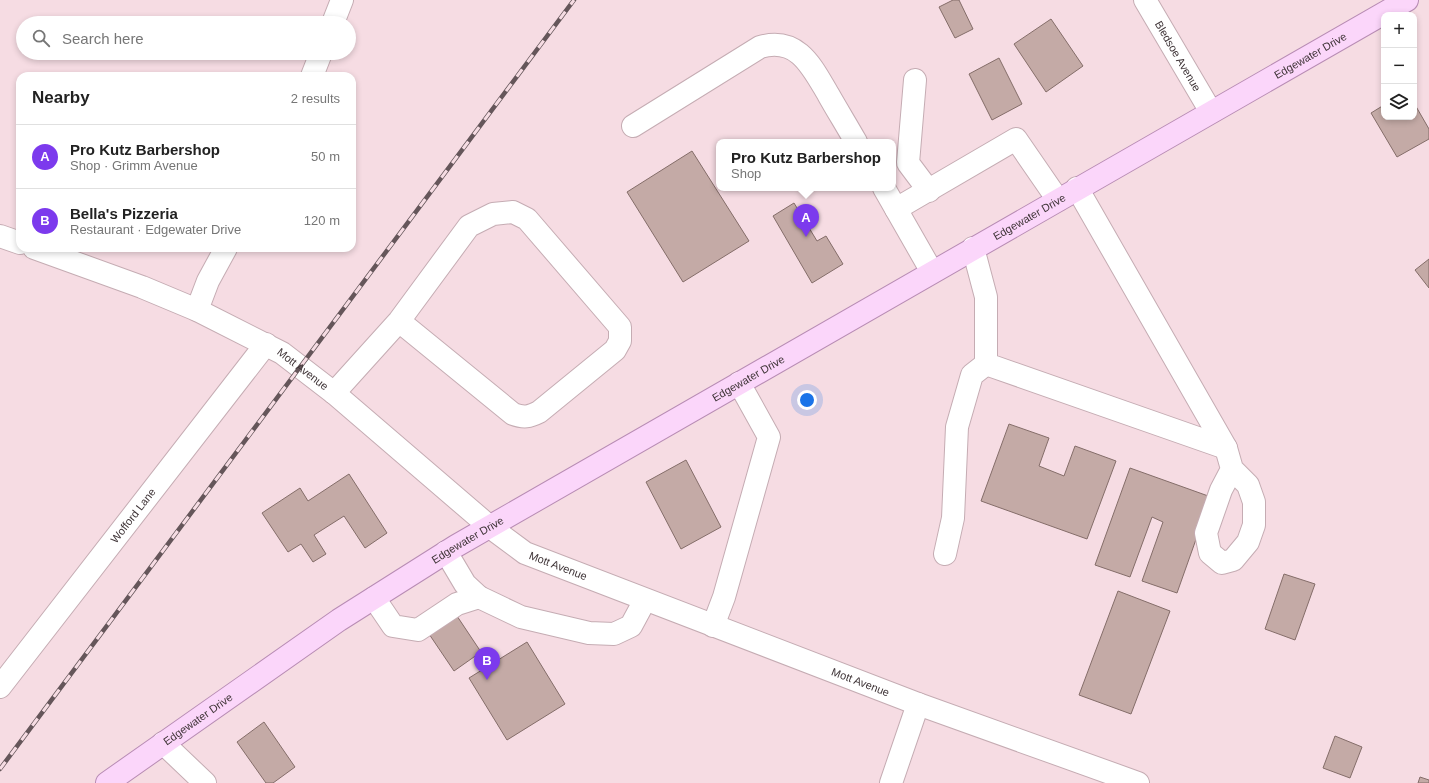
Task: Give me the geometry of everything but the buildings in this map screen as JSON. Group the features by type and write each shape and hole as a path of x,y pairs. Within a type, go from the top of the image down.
{"main road":[{"name":"Edgewater Drive","path":"107,783 339,620 446,552 1077,188 1407,0"}],"street":[{"path":"336,16 342,0"},
{"name":"Bledsoe Avenue","path":"1146,0 1211,112"},
{"path":"633,126 760,47 770,44 794,50 808,61 854,139"},
{"path":"314,72 318,60"},
{"path":"915,80 908,163 929,191"},
{"path":"896,209 1016,139 1058,200"},
{"path":"1077,188 1226,448 1232,469"},
{"path":"886,191 932,272"},
{"path":"334,393 399,321 468,226 493,214 513,212 527,219 620,327 621,333 615,350 539,412 528,417 513,414 399,321"},
{"path":"0,236 16,242"},
{"path":"973,248 986,297 986,364"},
{"name":"Mott Avenue","path":"45,252 142,287 197,310 282,353 334,393 490,527 525,553 918,704 1138,783"},
{"path":"197,310 208,281 224,252"},
{"name":"Wofford Lane","path":"0,687 266,344"},
{"path":"986,364 1226,448"},
{"path":"945,554 953,518 956,427 972,375 986,364"},
{"path":"713,626 724,597 770,437 738,383"},
{"path":"446,552 465,584 479,597 521,618 589,633 614,634 631,626 645,600"},
{"path":"374,598 393,626 418,630 457,604 479,597"},
{"path":"890,783 918,704"},
{"path":"163,743 205,783"}],"railway":[{"path":"0,769 574,0"}],"place":[{"name":"Pro Kutz Barbershop","path":"806,237"},
{"name":"Bella's Pizzeria","path":"487,680"}]}
